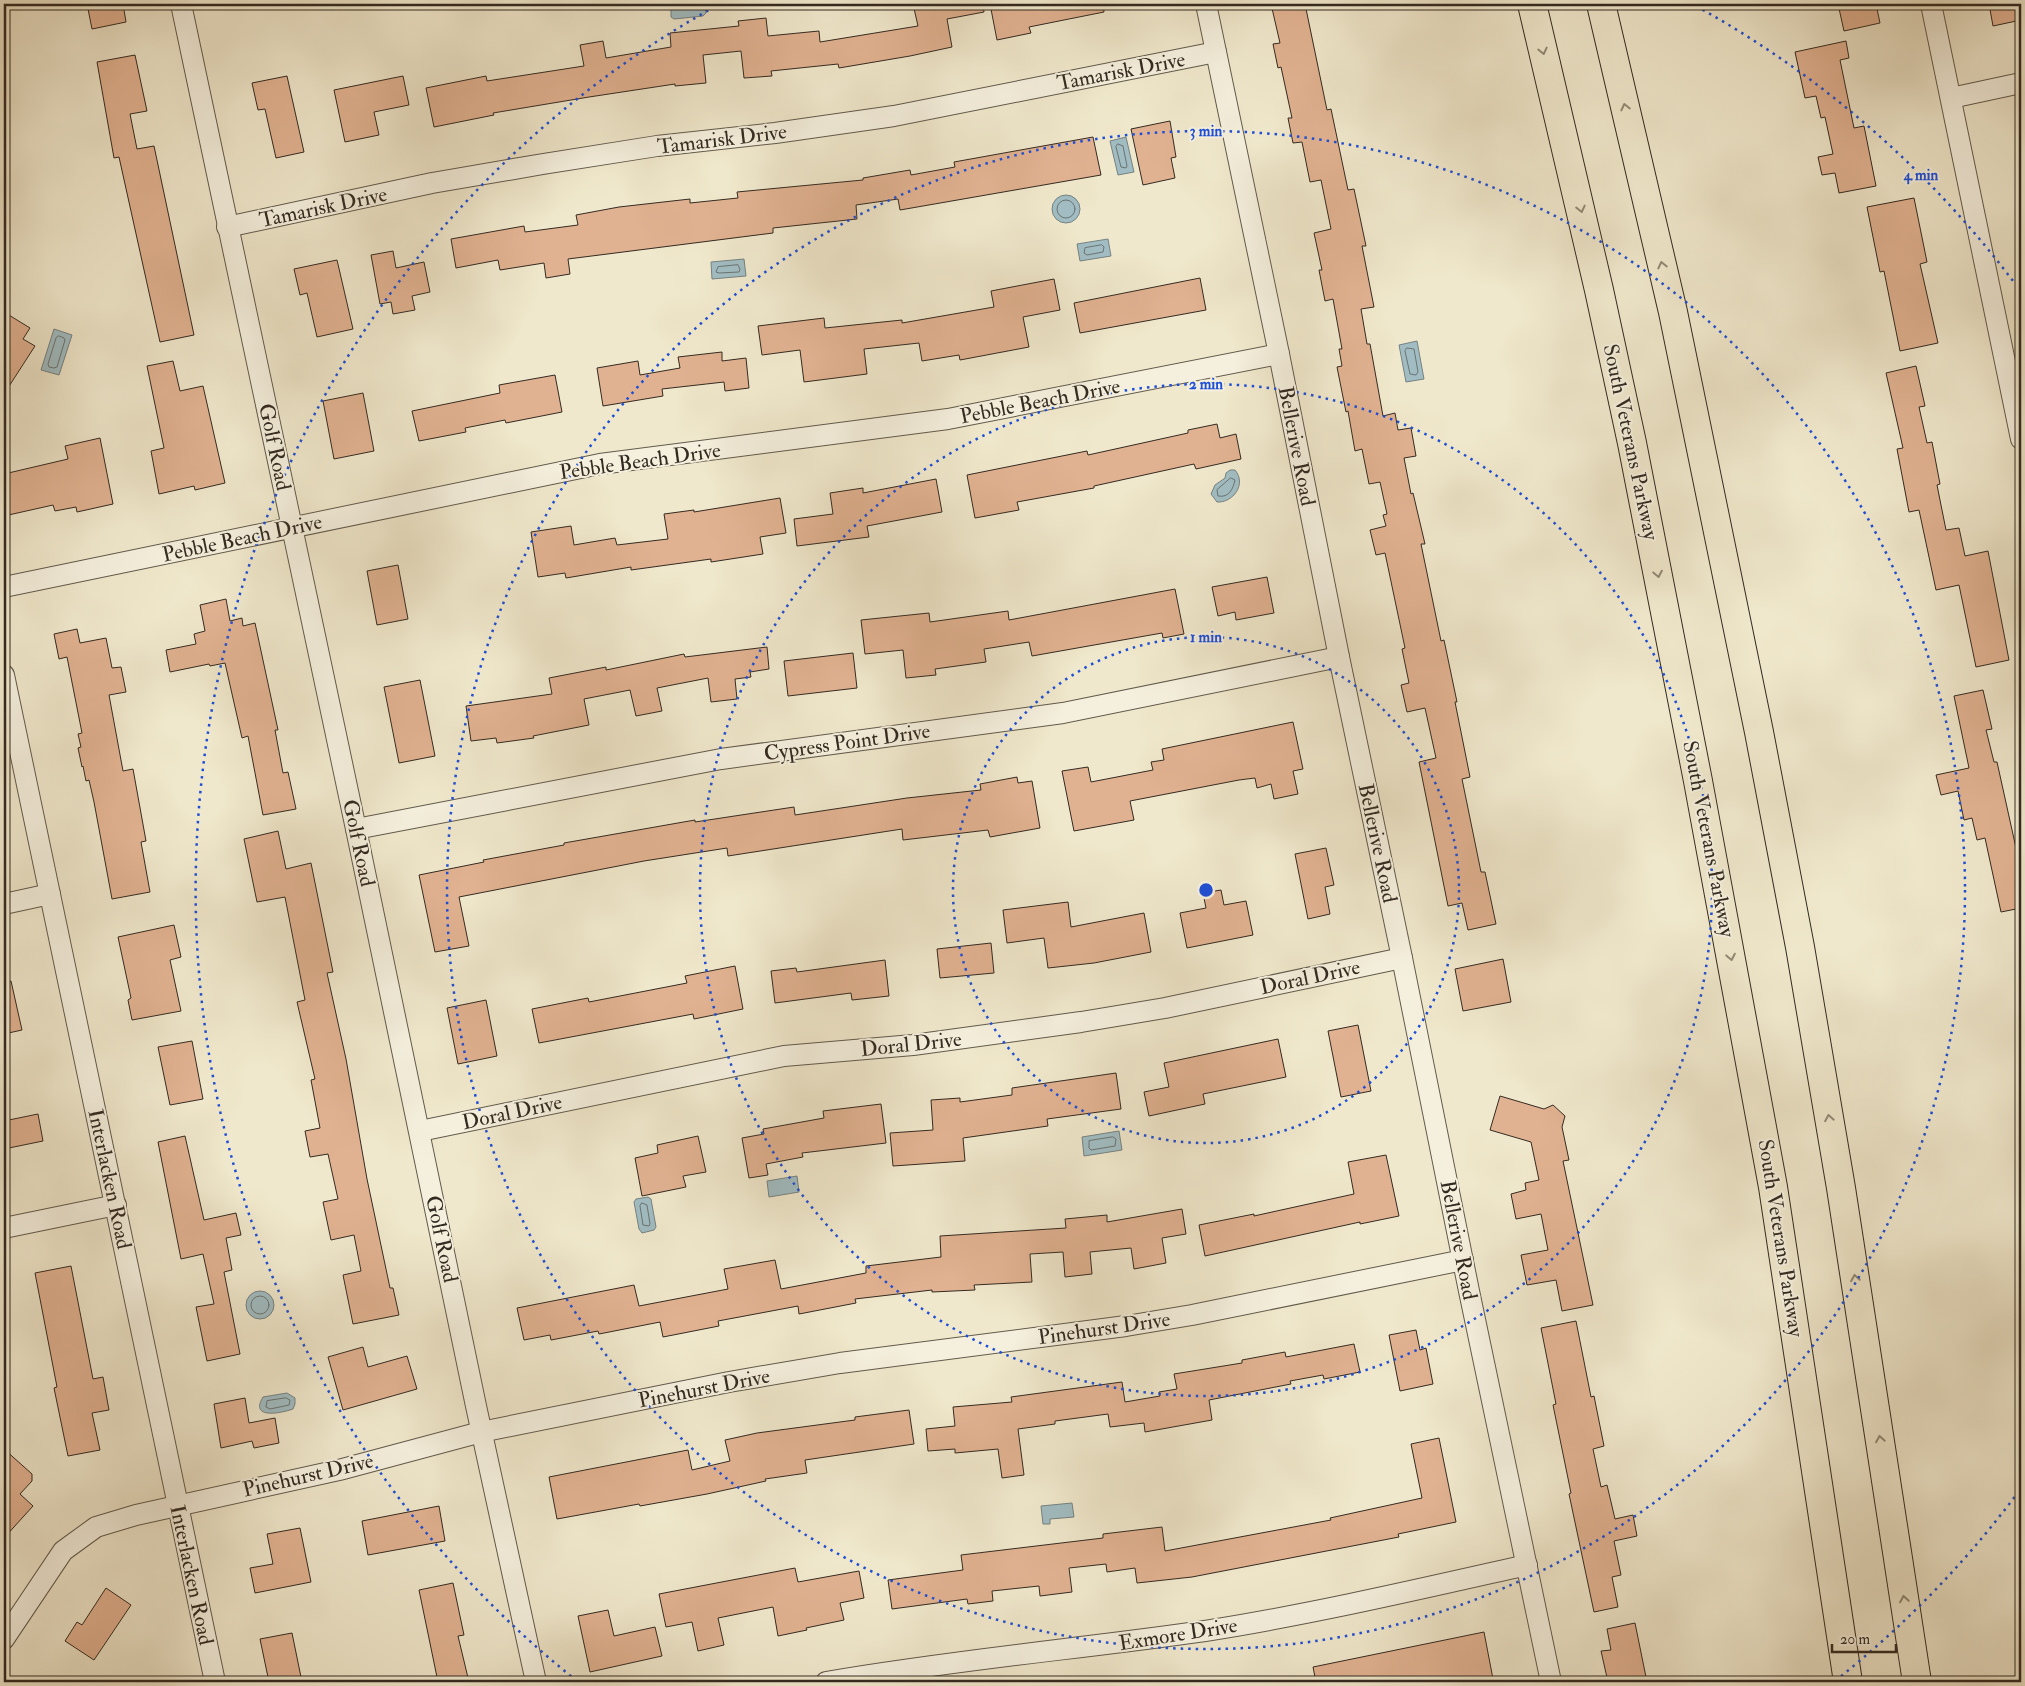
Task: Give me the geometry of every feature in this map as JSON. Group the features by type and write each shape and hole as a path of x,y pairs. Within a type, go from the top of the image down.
{"highway":[{"name":"South Veterans Parkway","path":"1532,4 1622,395 1702,800 1773,1187 1848,1682"},
{"path":"1601,4 1674,312 1739,625 1794,918 1841,1188 1916,1682"},
{"path":"1840,1682 1844,1653"}],"street":[{"name":"Golf Road","path":"181,4 420,1131 481,1432 536,1682"},
{"name":"Bellerive Road","path":"1206,4 1551,1682"},
{"path":"1931,4 2020,425"},
{"name":"Tamarisk Drive","path":"227,227 432,183 657,146 775,133 894,116 1216,52"},
{"path":"1951,98 2021,83"},
{"name":"Pebble Beach Drive","path":"4,587 600,464 948,419 1279,354"},
{"name":"Cypress Point Drive","path":"356,829 721,759 1063,713 1339,657"},
{"name":"Interlacken Road","path":"4,675 214,1682"},
{"path":"4,904 50,894"},
{"name":"Doral Drive","path":"420,1131 784,1056 914,1045 1081,1022 1165,1008 1402,958"},
{"path":"4,1228 116,1205"},
{"name":"Pinehurst Drive","path":"4,1639 63,1550 96,1527 177,1505 339,1470 481,1432 729,1382 840,1363 1126,1326 1192,1315 1463,1260"},
{"name":"Exmore Drive","path":"826,1682 986,1658 1070,1650 1216,1629 1307,1613 1527,1565"}],"water":[{"path":"672,4 705,4 706,13 703,16 674,19 671,17"},
{"path":"1126,137 1134,172 1118,175 1110,141"},
{"path":"1066,195 1076,199 1080,209 1076,219 1066,223 1056,219 1052,209 1056,199"},
{"path":"1108,239 1111,256 1080,261 1077,244"},
{"path":"744,259 746,276 712,279 711,262"},
{"path":"54,329 72,335 59,375 41,370"},
{"path":"1417,341 1424,379 1406,382 1399,345"},
{"path":"1230,470 1235,470 1238,475 1239,487 1233,496 1217,502 1211,494 1215,485 1225,478 1226,473"},
{"path":"1119,1131 1122,1150 1084,1156 1082,1137"},
{"path":"797,1176 799,1192 769,1197 767,1181"},
{"path":"648,1197 651,1199 656,1227 654,1230 642,1233 639,1229 634,1202 636,1199"},
{"path":"260,1291 270,1295 274,1305 270,1315 260,1319 250,1315 246,1305 250,1295"},
{"path":"287,1393 295,1398 293,1409 269,1413 263,1412 260,1409 263,1397"},
{"path":"1072,1503 1074,1517 1050,1519 1050,1524 1043,1524 1041,1506"}],"building":[{"path":"87,4 123,4 126,22 92,29"},
{"path":"913,4 983,4 984,12 947,19 952,47 910,56 839,68 838,64 771,71 772,76 744,78 741,51 703,55 706,83 675,86 675,84 589,97 493,113 494,115 434,127 426,88 486,76 487,81 584,66 580,45 603,41 606,58 671,47 670,33 739,26 738,21 766,18 768,36 819,31 820,42 918,26"},
{"path":"990,4 1103,4 1104,12 1029,27 1031,33 997,40"},
{"path":"1271,4 1305,4 1327,110 1331,109 1348,190 1354,189 1366,246 1362,246 1374,307 1361,309 1367,344 1370,344 1383,416 1395,413 1398,430 1411,428 1416,456 1404,458 1411,494 1413,493 1425,544 1421,544 1441,641 1444,640 1457,702 1455,702 1470,777 1462,779 1481,872 1485,872 1496,924 1468,930 1462,903 1448,906 1419,762 1436,758 1425,708 1407,712 1401,685 1409,683 1402,649 1405,648 1385,553 1376,555 1370,530 1386,526 1383,515 1387,514 1380,482 1369,484 1362,449 1355,451 1348,411 1346,412 1337,367 1342,366 1339,349 1342,349 1333,299 1325,301 1319,270 1322,270 1314,233 1331,229 1321,180 1310,182 1302,142 1293,143 1288,118 1292,118 1281,67 1278,68 1273,44 1280,43"},
{"path":"1838,4 1876,4 1880,23 1844,31"},
{"path":"1989,4 2021,4 2021,20 1993,26"},
{"path":"1846,41 1849,58 1840,60 1854,128 1864,126 1876,186 1839,193 1835,173 1822,175 1818,157 1833,154 1825,117 1821,118 1816,96 1805,98 1795,52"},
{"path":"135,55 147,111 130,114 137,149 154,146 194,335 160,342 119,157 114,158 97,62"},
{"path":"287,76 304,152 276,158 265,109 258,110 252,83"},
{"path":"403,76 409,105 374,112 379,135 345,142 334,90"},
{"path":"1170,121 1176,157 1171,158 1175,178 1143,185 1131,129"},
{"path":"1093,137 1101,175 900,210 898,199 856,205 857,219 773,228 773,233 568,259 570,274 546,278 544,263 500,270 498,260 456,268 451,239 524,226 525,232 578,225 576,215 619,207 690,199 690,203 738,198 737,192 863,180 863,178 910,170 911,175 955,167 954,162"},
{"path":"1914,198 1927,262 1920,264 1938,343 1900,351 1884,271 1880,272 1867,207"},
{"path":"393,251 396,268 424,262 430,292 412,296 415,310 393,314 391,302 380,304 371,255"},
{"path":"337,260 353,329 317,337 307,293 300,295 294,269"},
{"path":"1200,278 1206,310 1080,333 1074,303"},
{"path":"1054,279 1060,310 1023,317 1029,347 960,360 959,355 922,361 919,343 864,349 867,374 804,382 800,350 762,355 758,326 824,318 825,328 902,320 902,323 994,307 991,291"},
{"path":"4,312 30,328 23,339 35,346 4,394"},
{"path":"722,352 722,361 746,358 749,388 725,391 724,382 662,389 663,396 603,406 597,368 638,361 640,375 680,368 678,357"},
{"path":"173,361 180,391 203,386 225,483 195,490 194,486 159,494 151,451 164,448 147,366"},
{"path":"1916,366 1925,406 1919,407 1927,443 1932,442 1940,484 1937,485 1946,530 1959,528 1965,556 1988,551 2009,660 1976,667 1959,585 1936,590 1919,510 1909,512 1897,449 1903,448 1886,373"},
{"path":"555,375 562,412 506,423 505,420 465,428 466,432 419,441 412,411 500,393 499,385"},
{"path":"363,393 374,451 334,459 323,401"},
{"path":"1217,424 1220,438 1236,434 1241,459 1196,469 1194,464 1094,486 1094,488 1017,502 1019,510 975,518 967,475 1087,451 1088,455 1188,433 1188,430"},
{"path":"100,438 113,504 77,512 76,507 55,511 53,505 4,516 4,474 68,459 65,446"},
{"path":"936,479 942,512 867,526 869,537 797,546 794,519 833,514 830,493 863,488 863,493"},
{"path":"780,498 786,533 760,537 763,554 711,562 711,559 631,570 631,567 566,578 565,573 538,577 531,532 571,526 574,545 615,538 617,545 668,539 664,514 694,510 694,512"},
{"path":"398,565 408,619 377,625 367,571"},
{"path":"1267,577 1274,613 1236,620 1235,612 1218,616 1212,587"},
{"path":"1175,589 1184,634 1163,638 1162,633 1032,656 1029,642 984,649 986,662 935,669 936,675 906,678 903,650 865,654 861,620 929,613 930,622 1008,611 1009,620"},
{"path":"226,599 230,621 242,618 243,626 255,623 278,730 275,730 283,773 288,772 296,809 263,815 248,736 242,738 225,663 210,666 209,664 170,672 166,650 196,644 194,634 205,631 200,605"},
{"path":"77,629 80,643 106,638 112,668 121,667 126,692 109,695 123,771 133,769 146,841 141,842 150,892 112,899 94,802 89,780 86,781 78,748 81,747 78,734 82,733 67,657 59,659 54,634"},
{"path":"767,647 769,669 750,672 751,677 735,679 737,699 711,702 708,678 657,688 662,711 636,716 630,690 584,699 589,725 533,736 534,738 497,743 496,738 471,741 466,706 552,694 549,678 606,667 606,670 684,654 685,657"},
{"path":"853,653 857,688 788,696 784,661"},
{"path":"420,680 435,756 399,763 384,687"},
{"path":"1983,690 1992,729 1986,730 1994,762 1997,762 2016,848 2021,847 2021,908 2001,912 1985,838 1977,840 1972,818 1964,820 1958,791 1941,795 1936,775 1969,768 1954,696"},
{"path":"1293,722 1303,769 1293,771 1298,794 1274,799 1271,784 1257,788 1255,778 1239,780 1130,801 1134,820 1074,831 1062,771 1088,767 1091,782 1153,770 1151,762 1164,760 1162,749"},
{"path":"1017,777 1018,783 1032,781 1040,828 990,837 988,830 903,840 902,829 728,856 727,848 644,861 459,897 469,946 435,952 419,875 484,862 483,860 564,845 564,843 695,820 695,822 794,807 795,815 907,798 981,790 980,784"},
{"path":"278,831 286,869 311,863 333,972 327,973 346,1059 367,1179 390,1288 393,1288 399,1315 353,1324 343,1275 361,1271 354,1235 331,1240 323,1202 338,1199 328,1154 310,1157 305,1131 320,1128 311,1080 315,1079 297,1002 305,1000 285,897 257,902 244,839"},
{"path":"1326,848 1334,885 1325,887 1330,914 1308,919 1295,854"},
{"path":"1221,890 1224,905 1246,901 1253,935 1187,948 1180,913 1206,908 1203,893"},
{"path":"1068,902 1071,927 1144,913 1151,952 1094,963 1048,968 1044,938 1007,943 1003,910"},
{"path":"174,925 181,957 170,960 181,1011 132,1020 128,1000 131,998 118,937"},
{"path":"991,943 994,973 940,978 937,949"},
{"path":"1503,959 1511,1002 1463,1011 1455,969"},
{"path":"885,960 889,996 852,1000 851,993 775,1003 771,971 796,968 797,972"},
{"path":"735,966 743,1009 694,1019 693,1014 539,1043 532,1009 588,998 589,1002 687,983 685,976"},
{"path":"11,981 22,1030 4,1034 4,982"},
{"path":"486,1000 497,1056 458,1064 447,1008"},
{"path":"1358,1025 1371,1091 1341,1097 1328,1031"},
{"path":"1278,1039 1286,1077 1203,1094 1205,1104 1149,1116 1144,1092 1169,1087 1164,1063"},
{"path":"192,1041 203,1099 170,1105 158,1047"},
{"path":"1116,1073 1121,1109 1047,1119 1048,1126 963,1138 965,1161 893,1166 890,1133 933,1130 931,1100 960,1098 960,1102 1012,1095 1012,1088"},
{"path":"1500,1096 1544,1109 1553,1105 1565,1116 1562,1127 1569,1160 1563,1161 1593,1305 1562,1311 1556,1280 1527,1285 1521,1255 1548,1250 1541,1214 1516,1219 1511,1194 1526,1190 1525,1183 1539,1180 1531,1142 1490,1130"},
{"path":"881,1104 886,1143 802,1153 803,1157 766,1164 768,1175 749,1178 742,1138 764,1134 763,1129 824,1118 823,1111"},
{"path":"38,1114 43,1141 4,1149 4,1121"},
{"path":"185,1136 204,1220 236,1213 241,1235 226,1238 232,1270 224,1272 240,1354 207,1361 196,1307 214,1304 203,1254 181,1259 158,1142"},
{"path":"698,1136 706,1172 683,1176 686,1187 642,1196 635,1158 658,1153 657,1145"},
{"path":"1386,1155 1399,1216 1360,1224 1360,1222 1205,1256 1199,1225 1254,1214 1254,1216 1354,1194 1348,1162"},
{"path":"1182,1209 1186,1234 1162,1238 1166,1263 1134,1269 1131,1248 1090,1252 1092,1274 1065,1277 1063,1252 1030,1254 1032,1282 974,1285 975,1290 932,1292 932,1290 855,1299 856,1303 799,1314 798,1306 718,1321 719,1326 663,1337 660,1322 599,1334 598,1331 551,1340 550,1335 524,1340 517,1308 634,1285 639,1306 728,1289 724,1269 775,1260 781,1289 866,1273 866,1266 941,1257 940,1236 1066,1228 1065,1219 1107,1215 1107,1222"},
{"path":"71,1266 93,1379 103,1377 109,1410 92,1413 100,1450 68,1456 54,1388 57,1387 35,1273"},
{"path":"1576,1321 1591,1397 1594,1396 1604,1446 1593,1449 1601,1487 1607,1485 1615,1519 1633,1515 1637,1536 1614,1541 1621,1575 1612,1577 1618,1607 1594,1612 1569,1494 1571,1493 1553,1405 1556,1404 1541,1328"},
{"path":"1416,1330 1420,1350 1426,1348 1433,1384 1400,1391 1389,1335"},
{"path":"1354,1344 1360,1372 1324,1379 1323,1375 1290,1381 1291,1384 1209,1400 1212,1420 1145,1432 1144,1423 1110,1427 1108,1414 1055,1421 1055,1424 1018,1429 1024,1475 1002,1478 998,1449 955,1453 955,1449 928,1451 926,1429 955,1426 953,1407 1012,1402 1011,1397 1122,1382 1125,1402 1160,1396 1159,1392 1177,1389 1174,1374 1242,1363 1242,1360 1285,1352 1286,1357"},
{"path":"363,1347 368,1367 407,1356 417,1389 343,1410 328,1357"},
{"path":"245,1398 249,1423 275,1418 279,1443 254,1448 252,1441 221,1448 214,1404"},
{"path":"909,1410 914,1444 805,1460 807,1473 765,1479 766,1481 707,1494 557,1519 549,1477 688,1450 692,1470 730,1461 725,1440 757,1433 855,1420 855,1417"},
{"path":"1439,1438 1456,1522 1398,1534 1399,1537 1192,1577 1137,1583 1135,1568 1107,1572 1106,1564 1069,1568 1072,1592 1040,1596 1039,1586 992,1591 993,1601 968,1604 967,1599 892,1609 888,1580 963,1570 961,1555 1103,1538 1103,1534 1162,1527 1165,1551 1331,1520 1330,1518 1422,1498 1411,1444"},
{"path":"4,1449 32,1474 32,1481 20,1494 33,1506 4,1538"},
{"path":"439,1506 445,1541 368,1555 362,1521"},
{"path":"300,1528 311,1582 255,1593 250,1568 273,1564 267,1534"},
{"path":"795,1568 798,1582 859,1571 864,1598 840,1603 844,1620 778,1636 773,1607 718,1618 724,1645 698,1651 692,1622 666,1627 659,1594"},
{"path":"453,1583 464,1635 458,1636 469,1682 438,1682 419,1590"},
{"path":"106,1588 131,1605 94,1660 65,1641 77,1622 82,1625"},
{"path":"608,1610 614,1636 655,1627 662,1656 590,1672 578,1616"},
{"path":"1635,1623 1647,1682 1608,1682 1601,1651 1611,1650 1607,1629"},
{"path":"1484,1632 1493,1679 1480,1682 1316,1682 1313,1667"},
{"path":"292,1633 302,1682 269,1682 260,1639"}]}
